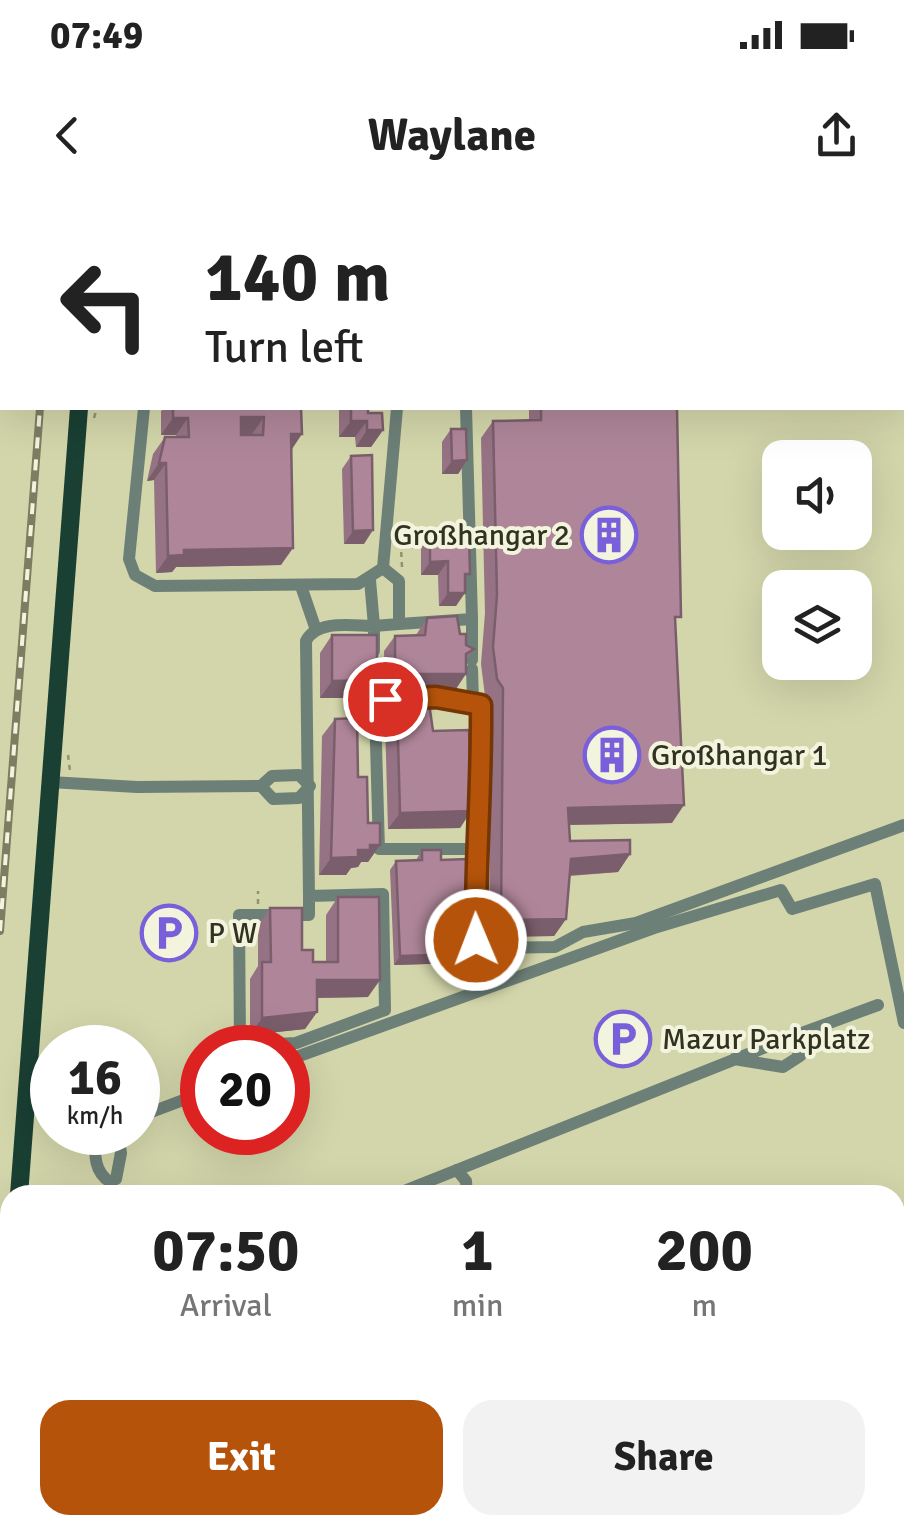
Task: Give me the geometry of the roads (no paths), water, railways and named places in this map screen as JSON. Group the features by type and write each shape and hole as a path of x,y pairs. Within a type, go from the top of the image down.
{"main road":[{"path":"20,1185 78,410"}],"street":[{"path":"382,200 396,200"},
{"path":"144,410 129,559 134,575 154,586 301,586 370,580 383,568 396,410"},
{"path":"466,410 473,700"},
{"path":"383,568 399,581 400,624"},
{"path":"370,580 379,850 474,849"},
{"path":"301,586 316,630"},
{"path":"310,896 383,894 386,1010 296,1043 240,1046 239,914 310,915 306,641 316,630 472,619"},
{"path":"374,709 385,699 473,700 481,705 482,827 474,849 476,940 486,948 555,947 584,932 636,923 894,825"},
{"path":"50,782 136,788 261,786 272,776 299,775 310,786"},
{"path":"261,786 274,799 299,798 310,786"},
{"path":"310,1052 654,928 781,890 792,909 875,884 902,1014"},
{"path":"419,1185 878,1004"},
{"path":"734,1059 770,1067 790,1065 800,1056 791,1036"},
{"path":"456,1170 466,1185"}],"railway":[{"path":"0,931 40,410"}],"place":[{"name":"Großhangar 2","path":"609,535"},
{"name":"Großhangar 1","path":"612,755"},
{"name":"P W","path":"169,933"},
{"name":"Mazur Parkplatz","path":"623,1039"}]}
